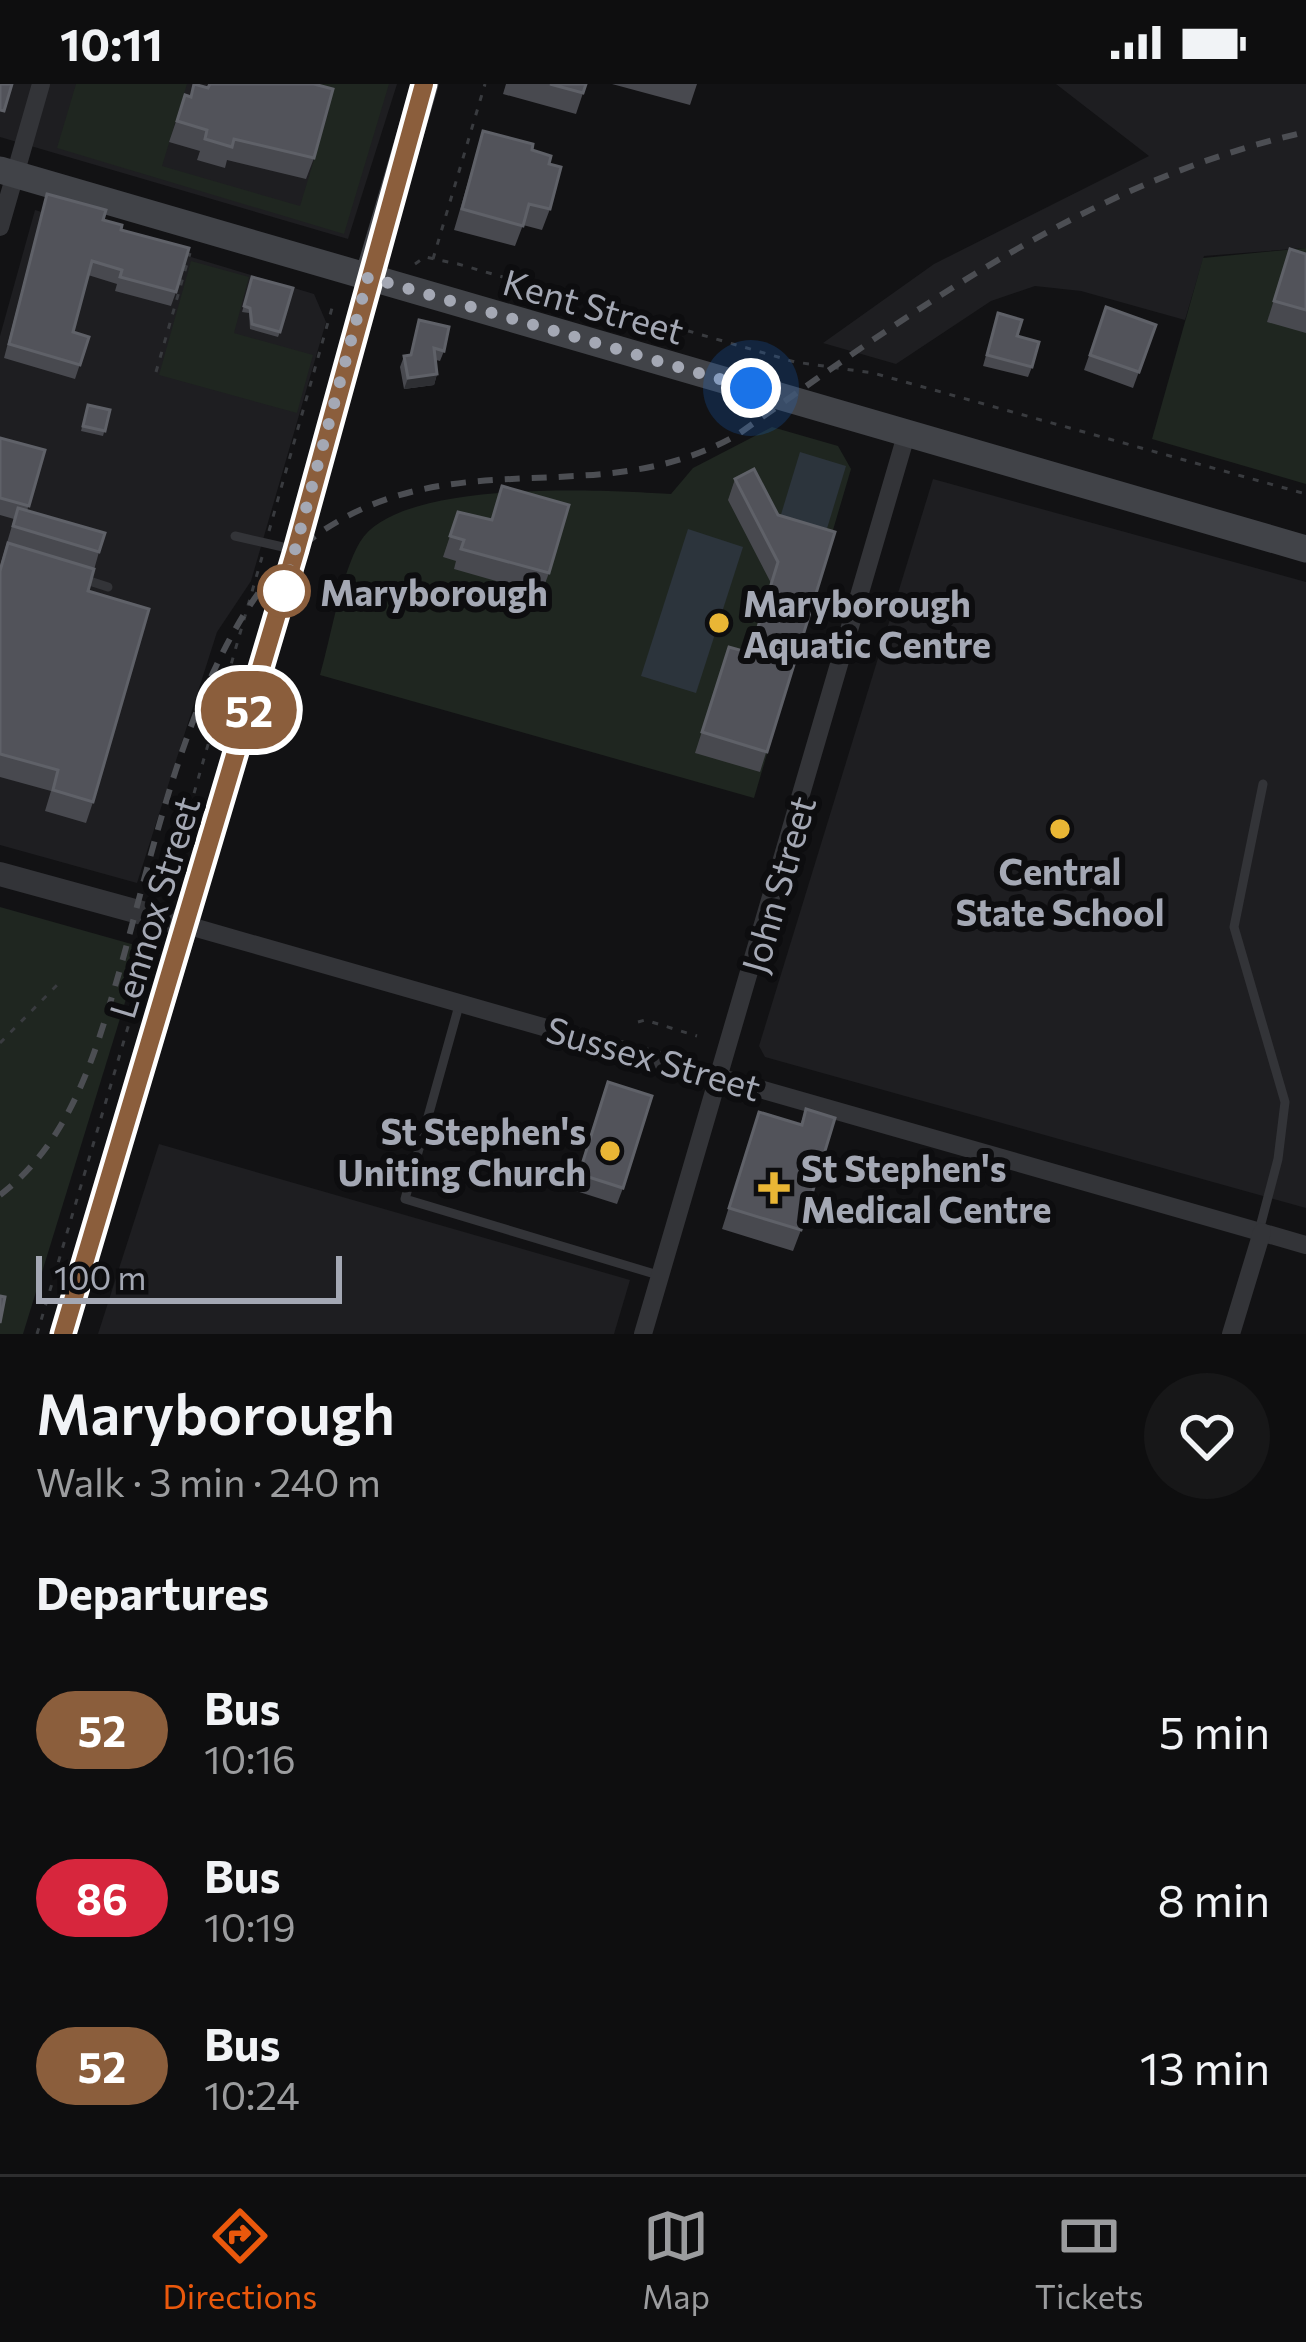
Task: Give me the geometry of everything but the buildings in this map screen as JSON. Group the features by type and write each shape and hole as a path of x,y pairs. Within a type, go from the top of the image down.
{"main road":[{"name":"Lennox Street","path":"368,277 424,84"},
{"name":"Kent Street","path":"7,172 1306,548"}],"street":[{"path":"0,227 7,172 41,84"},
{"name":"Lennox Street","path":"63,1334 296,550 368,277"},
{"name":"John Street","path":"643,1334 907,433"},
{"name":"Sussex Street","path":"0,874 1306,1245"},
{"path":"1231,1334 1260,1232"}],"lane":[{"path":"235,536 296,550"},
{"path":"65,574 108,587"},
{"path":"1260,1232 1278,1159 1285,1102 1234,927 1263,784"},
{"path":"460,1002 405,1199 661,1276"}],"path":[{"path":"433,259 485,84"},
{"path":"156,372 190,252"},
{"path":"415,261 433,259 795,362 873,373 1306,494"},
{"path":"165,896 334,302"},
{"path":"37,1334 152,946"},
{"path":"0,1043 63,979"},
{"path":"638,1022 645,1019 698,1036"}],"shaded area":[{"path":"0,84 397,84 348,239 0,137"},
{"path":"76,84 187,84 162,166 300,206 329,110 294,98 298,84 389,84 344,234 57,148"},
{"path":"1056,84 1306,84 1306,248 1204,256 1185,320 1081,291 1035,286 991,301 896,364 823,343 934,264 1149,156"},
{"name":"Maryborough","path":"35,210 314,294 326,322 251,581 217,632 137,883 0,845 0,336"},
{"path":"1306,248 1306,484 1152,439 1203,258"},
{"path":"191,261 249,277 234,333 313,355 297,413 159,375"},
{"path":"772,427 838,446 851,469 754,798 320,675 353,555 382,521 415,507 505,492 671,494 693,468"},
{"path":"800,452 846,466 822,545 776,531"},
{"name":"Central State School","path":"933,479 1306,582 1306,1208 765,1057 759,1046"},
{"path":"688,529 743,547 696,693 641,676"},
{"path":"0,907 142,947 23,1334 0,1334"},
{"path":"159,1144 630,1280 614,1334 98,1334"}],"railway":[{"path":"0,1195 44,1151 87,1071 185,743 209,682 237,625 271,577 311,539 364,508 417,491 470,482 631,471 684,458 737,435 938,297 1078,216 1151,182 1306,132"}],"bus line":[{"name":"52","path":"63,1334 296,550 424,84"}],"place":[{"name":"Maryborough","path":"284,591"},
{"name":"Maryborough Aquatic Centre","path":"719,623"},
{"name":"Central State School","path":"1060,829"},
{"name":"St Stephen's Uniting Church","path":"610,1151"},
{"name":"St Stephen's Medical Centre","path":"774,1188"}],"route":[{"path":"284,591 368,277 751,388"}]}
